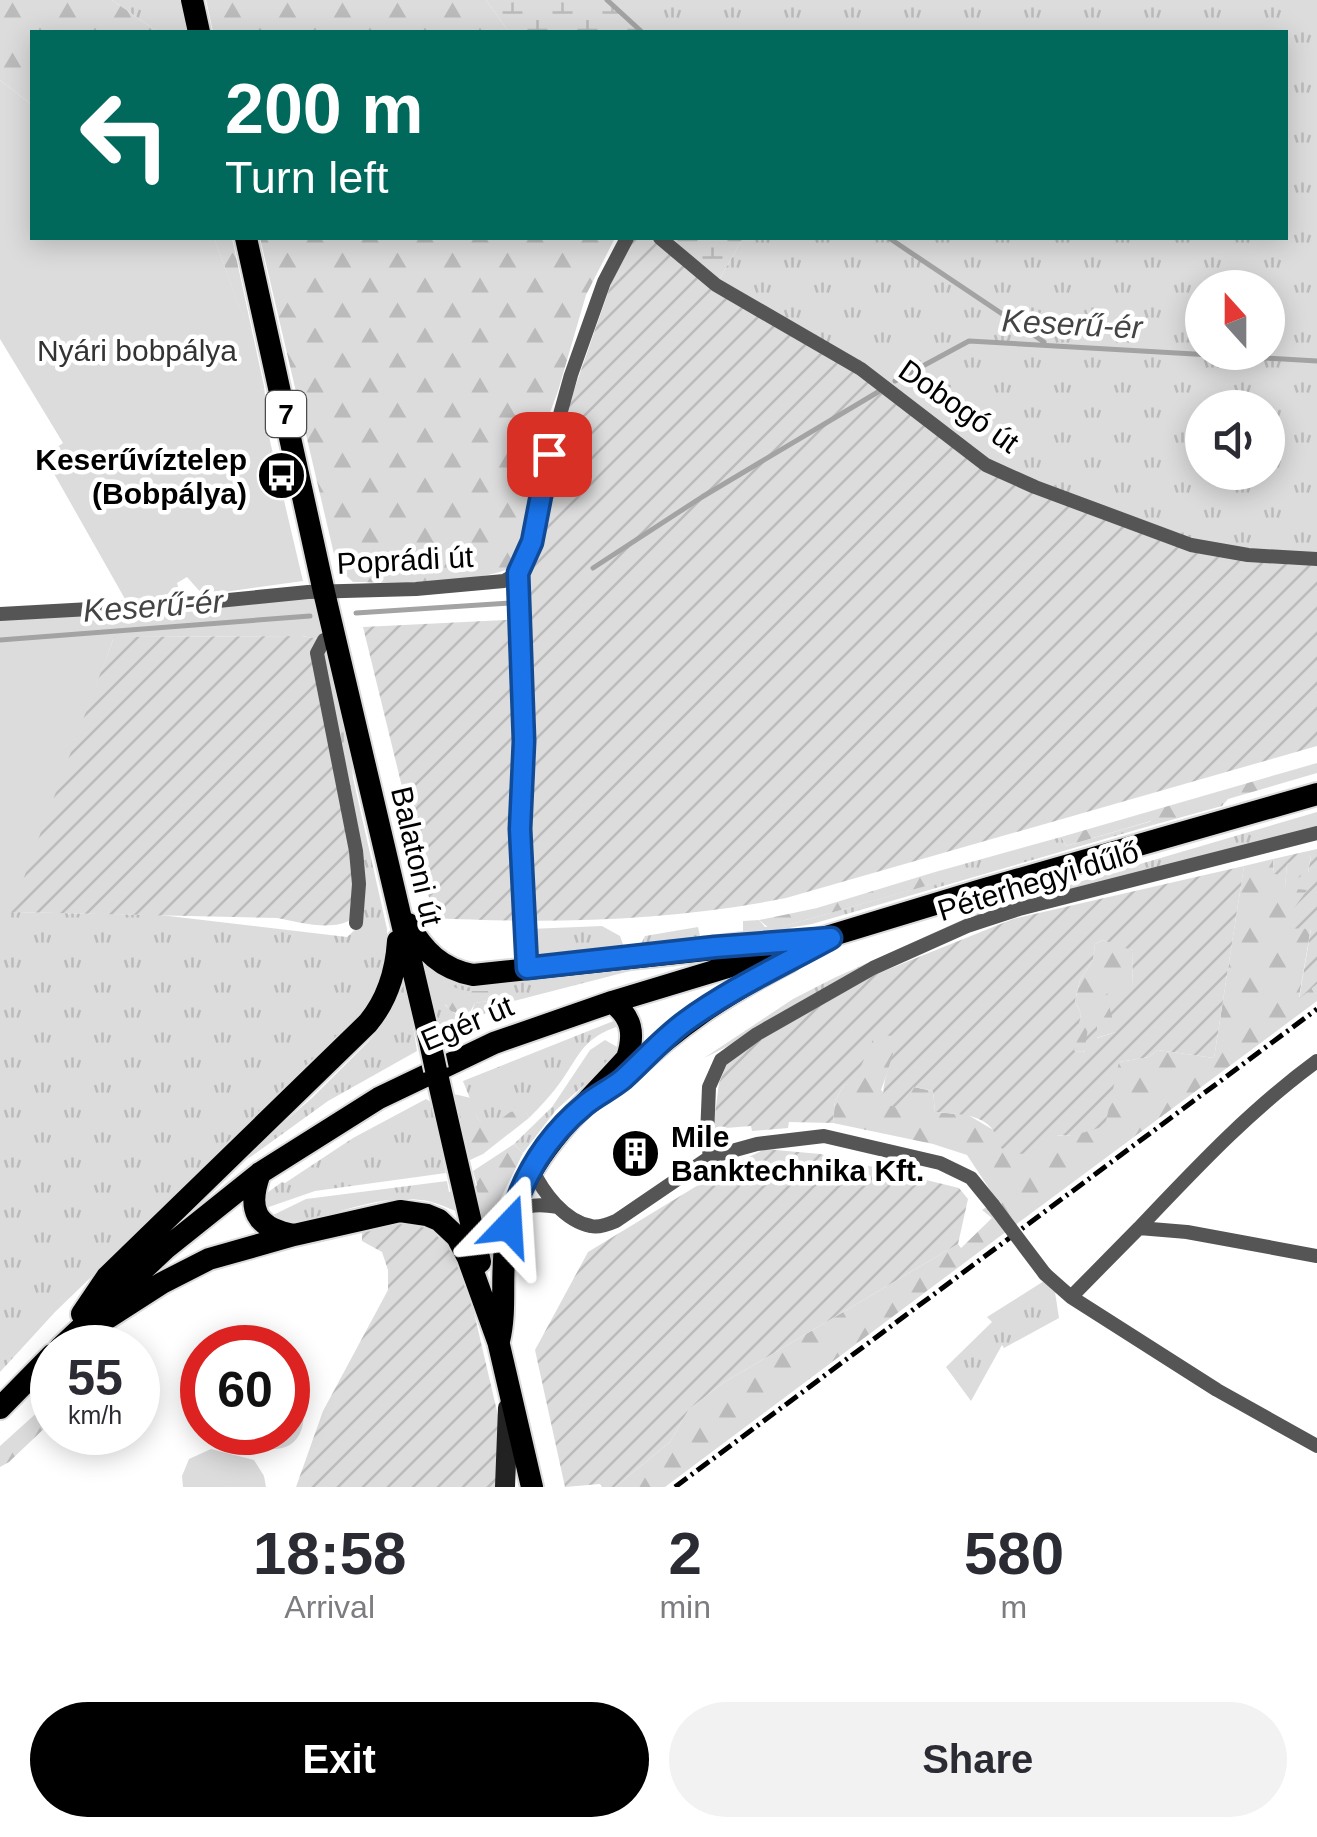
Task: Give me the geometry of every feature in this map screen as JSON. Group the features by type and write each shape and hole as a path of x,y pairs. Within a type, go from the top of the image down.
{"main road":[{"path":"192,0 199,30"},
{"name":"Balatoni út","path":"246,240 530,1484"},
{"name":"Egér út","path":"84,1325 165,1249 260,1173 352,1113 422,1075 529,1029 612,1002 1317,794"},
{"path":"398,908 432,957 450,969 473,974 831,938"},
{"path":"75,1325 106,1277 322,1071 375,1014 396,968 398,908"},
{"path":"585,1105 620,1081 662,1041 712,1003 831,938"},
{"path":"498,1344 504,1319 504,1258 512,1214 532,1168 556,1134 627,1058 632,1044 629,1018 612,1002"},
{"path":"260,1173 253,1193 259,1218 272,1229 294,1234"},
{"path":"97,1325 190,1267 294,1234 385,1212 414,1212 438,1220 457,1237 498,1344"},
{"path":"0,1408 30,1377"}],"street":[{"name":"Poprádi út","path":"0,614 324,592 416,590 504,581 518,573 532,542 549,454 572,375 604,282 625,240"},
{"name":"Dobogó út","path":"662,240 716,285 861,369 986,465 1162,537 1248,555 1317,559"},
{"path":"518,573 524,741 520,829 527,968"},
{"path":"334,636 324,640 317,653 356,851 356,923"},
{"name":"Péterhegyi dűlő","path":"710,1157 706,1136 710,1087 721,1060 757,1034 873,968 967,926 1019,909 1317,832"},
{"path":"1072,1297 1224,1138 1317,1061"},
{"path":"532,1168 558,1207 591,1226 616,1222 710,1157 757,1144 835,1136 940,1162 971,1178 1045,1274 1072,1297 1217,1390 1317,1446"},
{"path":"512,1214 525,1206 558,1207"},
{"path":"1139,1228 1187,1232 1317,1256"},
{"path":"505,1487 508,1386"}],"green space":[{"path":"0,0 112,0 155,30 30,30 30,103 0,80"},
{"path":"112,0 192,0 199,30 155,30"},
{"path":"206,0 486,0 508,30 213,30"},
{"path":"486,0 607,0 640,30 508,30"},
{"path":"607,0 1317,0 1317,559 1191,545 986,465 716,285 742,240 1288,240 1288,30 640,30"},
{"name":"Nyári bobpálya","path":"0,80 30,103 30,240 215,240 252,331 270,441 303,581 203,595 187,577 177,583 179,590 174,597 125,599 44,456 63,443 0,339"},
{"path":"215,240 232,240 252,331 246,325"},
{"path":"260,240 614,240 586,295 536,450 543,462 538,499 531,540 521,560 491,574 415,582 353,582 337,567"},
{"path":"626,240 662,240 716,285 829,353 954,444 1162,537 1317,559 1317,746 786,898 699,912 611,919 434,918 363,627 527,619 526,576 564,419"},
{"path":"662,240 742,240 716,285"},
{"path":"324,592 324,640 302,636 114,637 0,943 0,614"},
{"path":"0,614 107,656 12,912 160,915 347,937 358,927 322,656 326,647 350,736 353,778 387,929 382,974 374,995 362,1015 43,1325 30,1325 30,1339 0,1372"},
{"path":"302,636 324,640 317,653 356,851 352,919 325,925 277,918 11,912 114,637"},
{"path":"1317,763 1317,773 1228,799 1222,806 1153,825 1151,821 1066,846 1061,837"},
{"path":"1317,812 1317,828 1006,908 704,1058 793,999 984,910"},
{"path":"1152,821 1153,825 812,924 639,948 645,936 698,927 700,936 743,931 743,921 759,920 765,927 788,925 932,884 935,872 1061,837 1066,846"},
{"path":"1317,849 1317,984 1299,999 1311,929 1280,928 1307,890 1297,889 1299,876 1308,873 1311,856 1287,864 1285,888 1274,888 1278,875 1274,874 1273,859"},
{"path":"1311,855 1308,873 1298,889 1308,889 1282,928 1311,928 1299,997 1317,984 1317,1001 1014,1226 967,1155 833,1123 835,1101 844,1085 853,1083 874,1035 896,1035 896,1048 881,1090 897,1105 914,1087 933,1091 935,1112 968,1115 997,1132 1072,1136 1119,1062 1149,1057 1158,1050 1214,1058 1244,866 1273,859 1274,874 1285,887 1287,864"},
{"path":"1244,866 1214,1058 1158,1050 1149,1057 1119,1062 1105,1126 1072,1136 1058,1135 1046,1147 1025,1154 1001,1148 985,1122 935,1112 933,1091 914,1087 897,1106 885,1106 885,1079 896,1036 875,1035 853,1084 844,1085 835,1101 833,1123 789,1122 788,1128 752,1131 751,1126 713,1129 719,1083 727,1064 760,1040 874,975 1013,919","holes":["1103,940 1111,943 1112,952 1117,953 1121,947 1133,950 1132,989 1106,994 1116,1032 1097,1038 1097,1020 1089,1023 1084,1052 1074,1051 1081,1014 1075,1001 1080,980 1093,960 1095,944"]},
{"path":"935,872 933,884 788,925 769,928 759,920 817,908"},
{"path":"602,926 620,936 625,950 541,957 530,942 529,929"},
{"path":"1103,940 1133,950 1132,989 1116,1032 1096,1038 1083,1052 1073,1051 1081,1014 1075,1001 1080,980 1093,960 1095,944"},
{"path":"422,962 433,969 628,964 630,971 510,1002 508,991 466,991 445,1005 458,1016 472,1011 475,1003 488,1001 497,1007 445,1036 435,1015"},
{"path":"406,981 417,1051 328,1101 249,1158 247,1154 312,1098 377,1032"},
{"path":"440,983 466,991 509,991 510,1002 497,1007 488,1001 475,1003 467,1017 451,1011 440,998"},
{"path":"616,1020 619,1026 584,1047 529,1118 525,1109 510,1112 489,1129 478,1119 463,1081"},
{"path":"605,1040 619,1048 586,1087 556,1110 523,1153 514,1144 552,1107 590,1050"},
{"path":"454,1094 471,1098 478,1119 489,1128 510,1112 525,1108 529,1118 470,1160"},
{"path":"426,1099 434,1104 447,1157 443,1159 446,1173 315,1191 263,1209 260,1198 282,1182"},
{"path":"514,1144 523,1153 501,1198 490,1256 473,1171"},
{"path":"765,1149 820,1154 959,1188 968,1199 958,1244 723,1383 689,1409 670,1442 615,1487 565,1487 535,1350 588,1252"},
{"path":"447,1181 449,1192 454,1191 458,1212 430,1202 404,1199 371,1203 287,1227 267,1218 306,1199"},
{"path":"988,1206 1007,1231 665,1487 615,1487 670,1442 689,1409 723,1383 958,1244 961,1248 992,1218 982,1210"},
{"path":"420,1221 437,1228 452,1242 469,1291 503,1437 501,1487 296,1487 323,1411 388,1290 388,1270 382,1252 362,1241 362,1227"},
{"path":"1044,1281 1055,1292 1059,1318 1004,1348 1002,1345 971,1401 946,1367 992,1322 987,1317"},
{"path":"30,1419 30,1442 0,1467 0,1446"},
{"path":"198,1455 234,1455 254,1460 266,1487 183,1487 182,1476 189,1459"}],"waterway":[{"path":"607,0 640,30"},
{"path":"892,240 1044,342"},
{"name":"Keserű-ér","path":"895,381 969,341 1317,361"},
{"name":"Keserű-ér","path":"593,568 702,497 878,392"},
{"name":"Keserű-ér","path":"356,613 511,603"},
{"name":"Keserű-ér","path":"0,640 310,616"}],"railway":[{"path":"675,1487 1317,1009"}],"place":[{"name":"Keserűvíztelep (Bobpálya)","path":"282,476"},
{"name":"Mile Banktechnika Kft.","path":"636,1153"}],"route":[{"path":"509,1226 516,1201 542,1152 585,1105 620,1081 662,1041 712,1003 831,938 527,968 520,829 524,741 518,573 532,542 549,454"}]}
